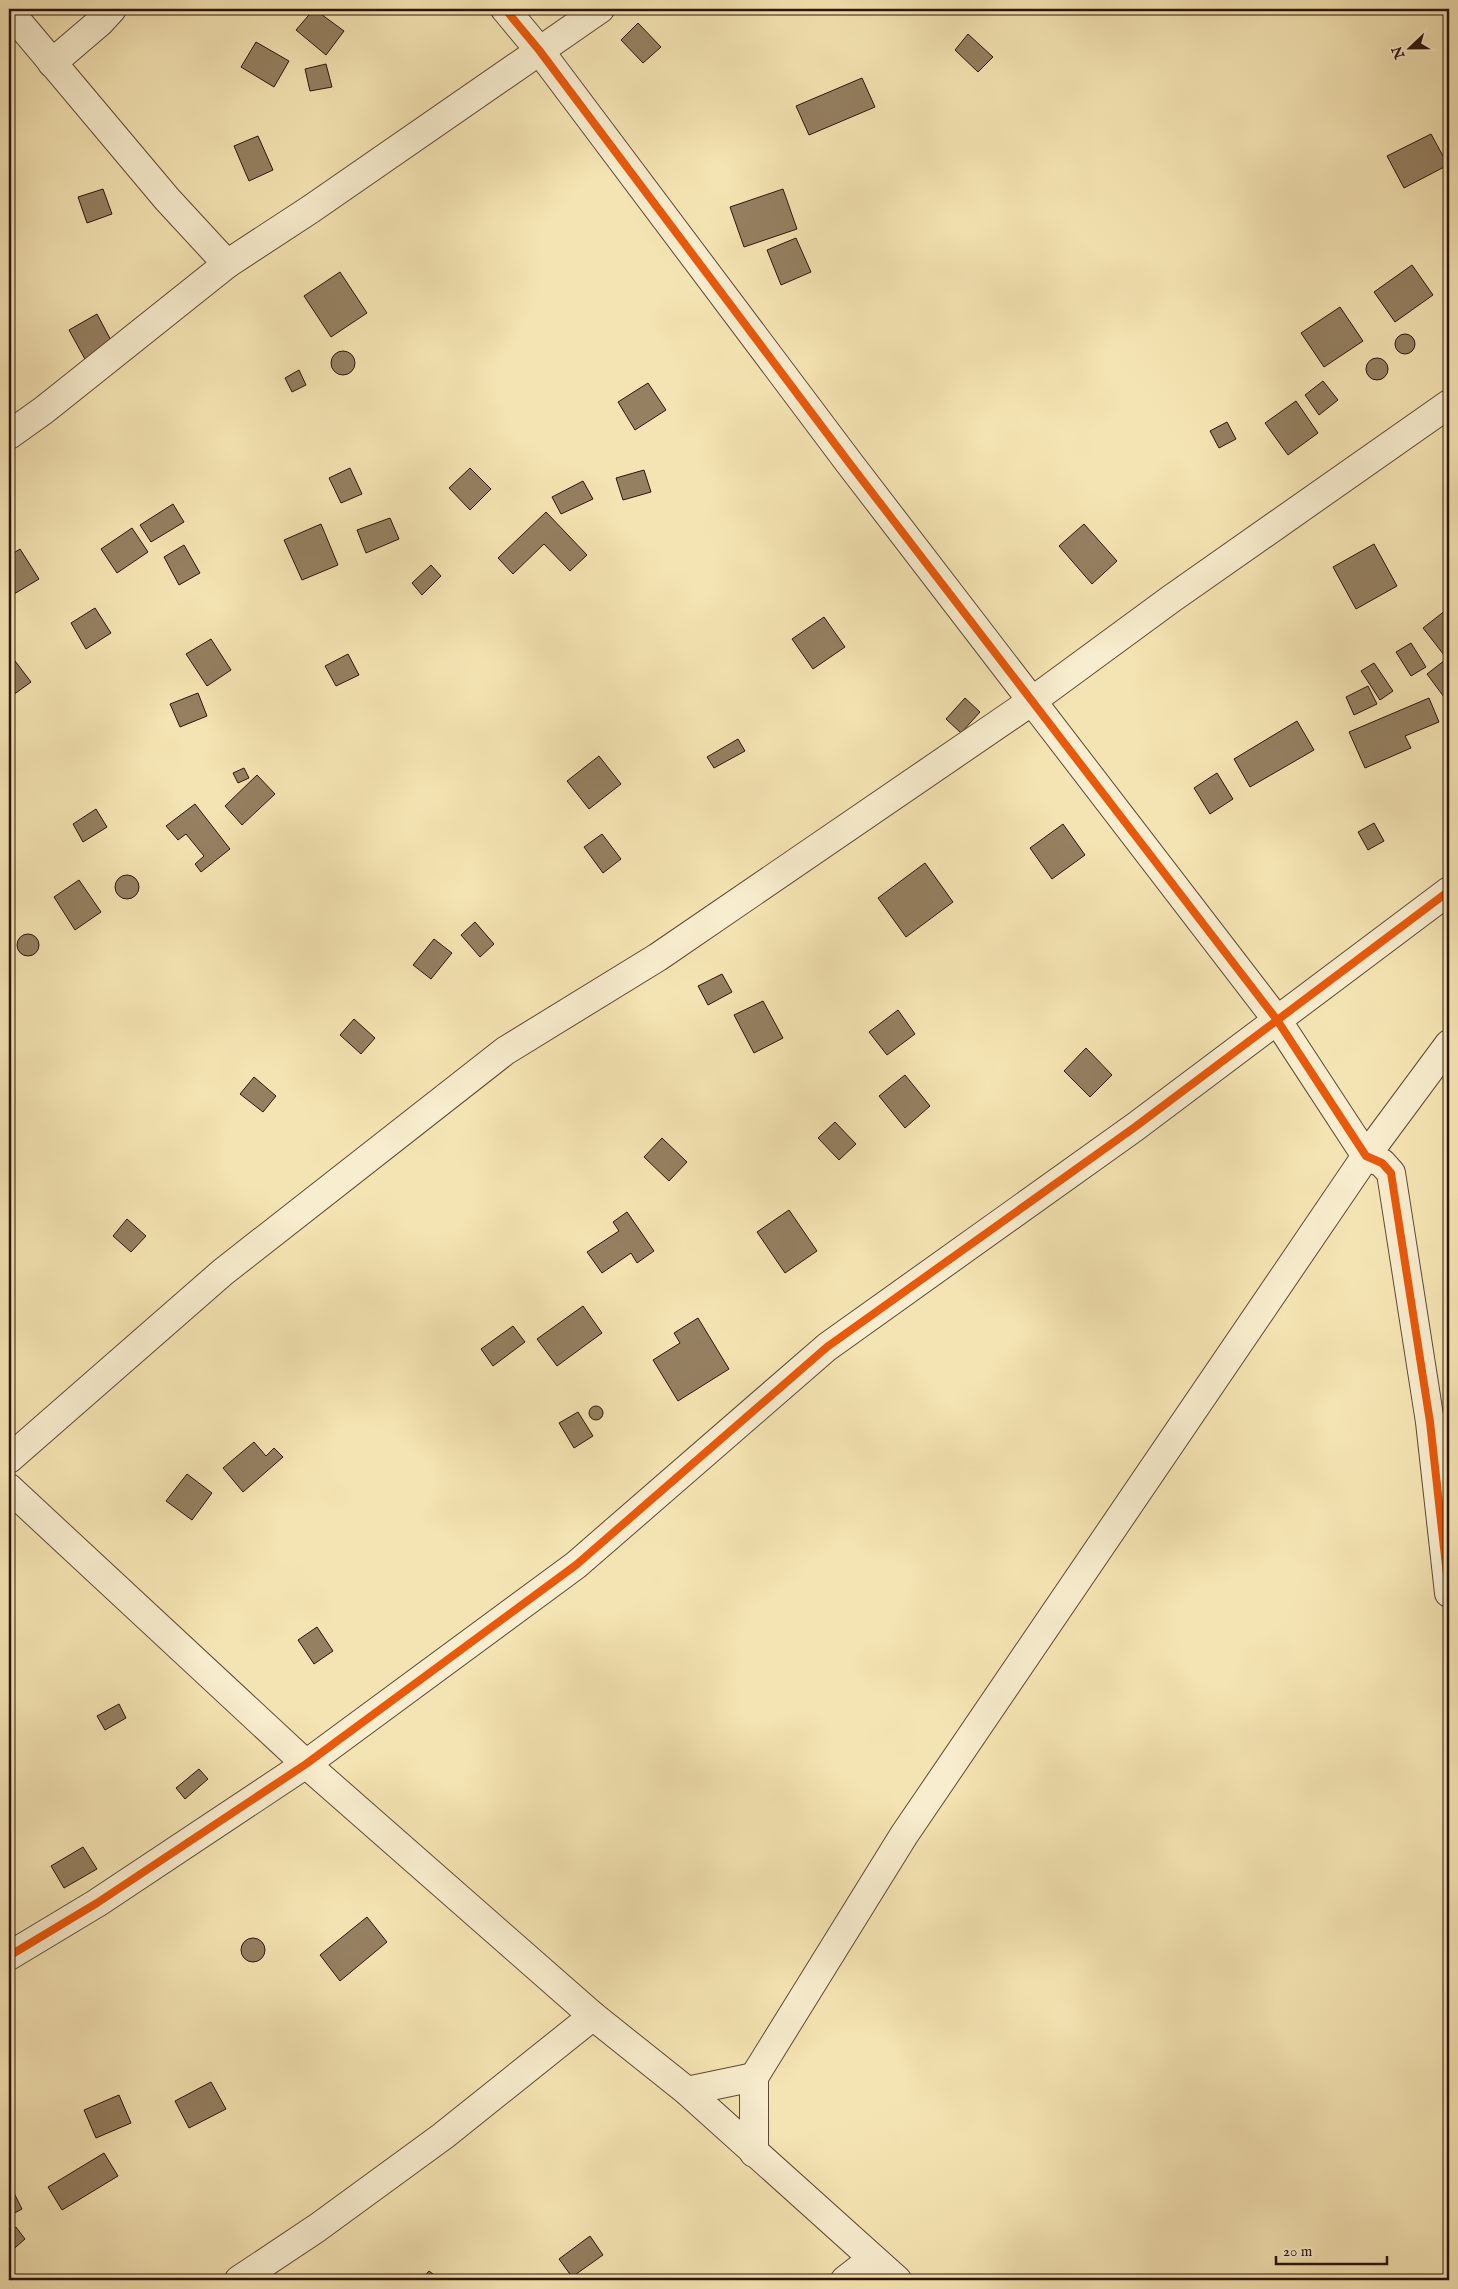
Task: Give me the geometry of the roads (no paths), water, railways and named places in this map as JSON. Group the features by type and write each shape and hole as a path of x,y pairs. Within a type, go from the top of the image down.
{"street":[{"path":"52,63 100,22 112,9"},
{"path":"505,9 539,50 850,464 1277,1020 1366,1156 1382,1163 1392,1174 1430,1422 1449,1593"},
{"path":"9,435 44,410 227,264 311,209 600,9"},
{"path":"9,11 167,198 227,264"},
{"path":"9,1459 223,1272 505,1051 658,958 1032,701 1171,599 1449,404"},
{"path":"9,1956 97,1903 306,1764 576,1565 827,1347 1135,1127 1449,891"},
{"path":"754,2153 754,2077 904,1835 1366,1156 1449,1044"},
{"path":"9,1488 306,1764 593,2016 687,2091 897,2280"},
{"path":"239,2280 317,2228 443,2136 593,2016"},
{"path":"687,2091 754,2077"},
{"path":"846,2280 872,2259"}]}
